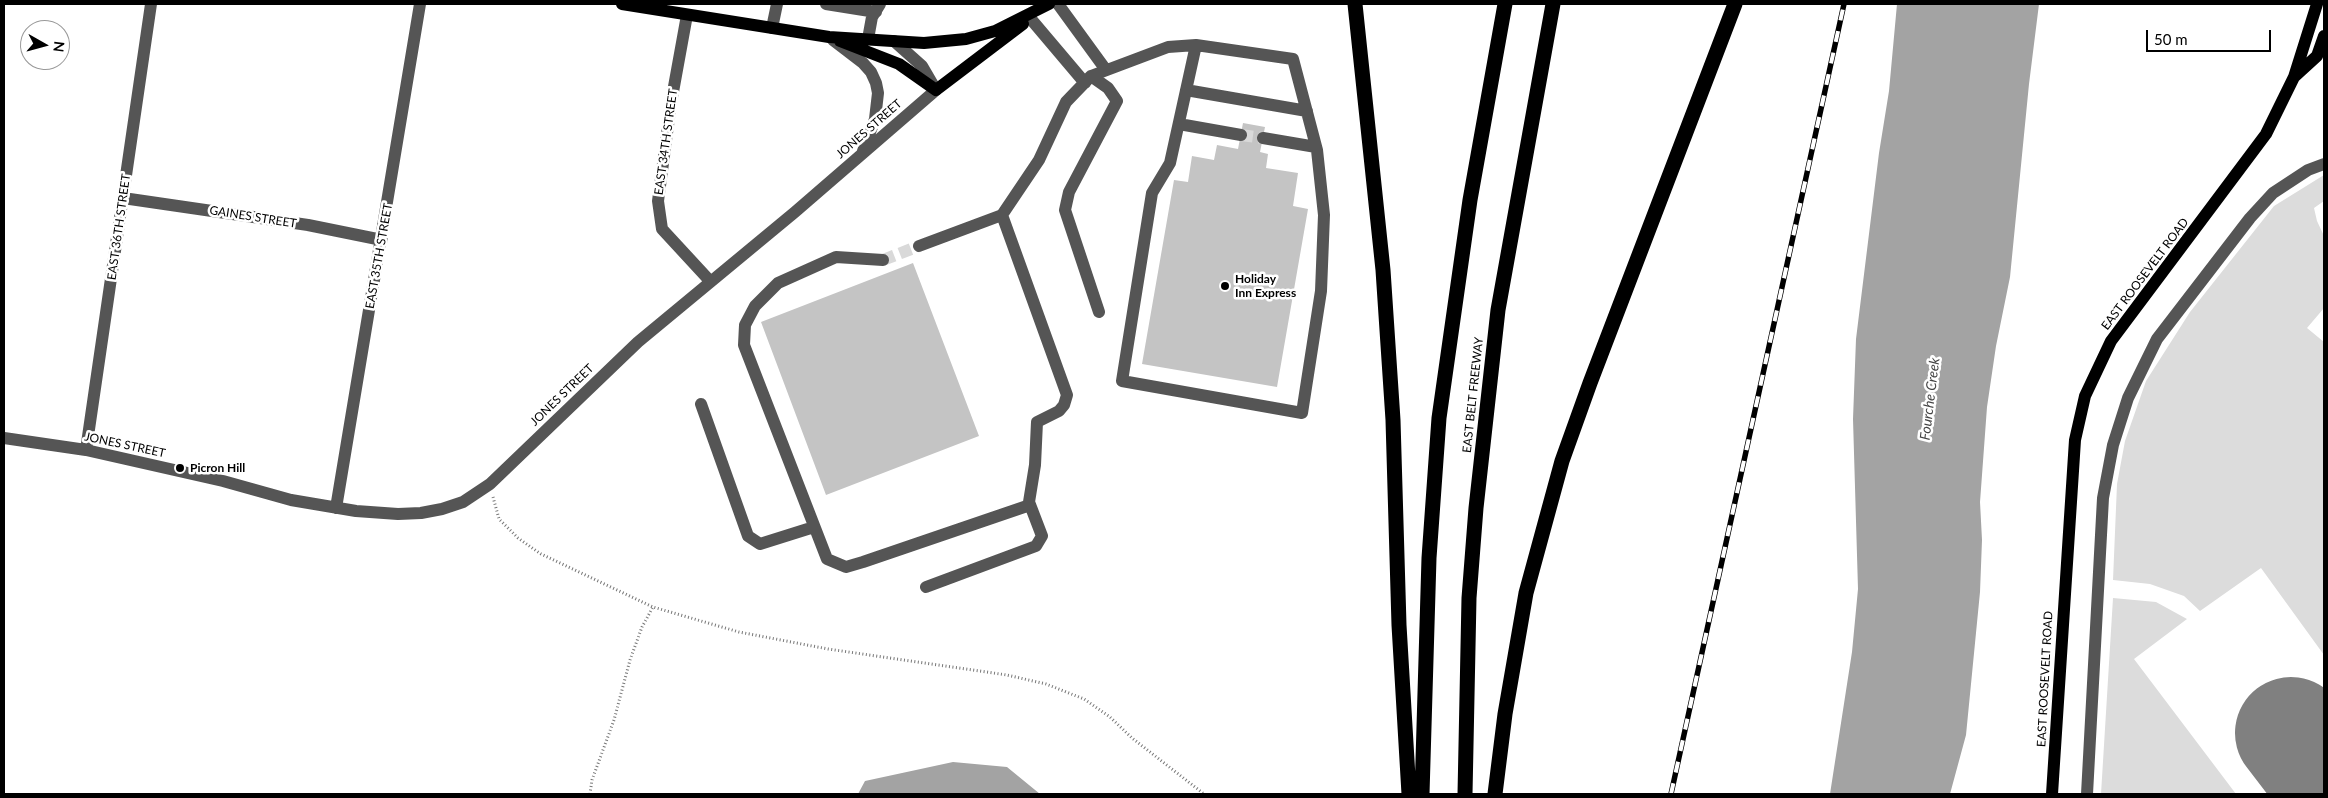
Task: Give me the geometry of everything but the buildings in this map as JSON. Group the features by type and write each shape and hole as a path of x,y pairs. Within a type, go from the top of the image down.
{"highway":[{"path":"1355,4 1384,280 1393,420 1400,635 1409,794"},
{"path":"1422,794 1429,558 1439,418 1470,200 1505,4"},
{"name":"EAST BELT FREEWAY","path":"1466,794 1469,598 1478,488 1498,310 1552,4"},
{"path":"1495,794 1505,714 1526,593 1562,461 1735,4"}],"main road":[{"path":"622,4 829,37 924,42 966,39 995,31 1043,5"},
{"name":"EAST ROOSEVELT ROAD","path":"2052,794 2075,440 2085,396 2111,341 2266,134 2294,77 2313,17 2315,4"},
{"name":"JONES STREET","path":"936,90 1030,18 1043,5"},
{"path":"2294,77 2317,56 2324,36"},
{"path":"829,37 899,64 936,90"}],"street":[{"name":"EAST 36TH STREET","path":"86,450 150,4"},
{"name":"EAST 35TH STREET","path":"336,508 420,4"},
{"path":"772,28 777,4"},
{"path":"826,4 878,8 872,17 868,39"},
{"path":"1058,4 1106,70"},
{"name":"EAST 34TH STREET","path":"687,15 671,103 658,201 662,229 710,282"},
{"path":"1030,18 1088,80 1108,88 1117,101 1069,192 1064,210 1098,312"},
{"path":"829,37 863,63 871,72 876,83 878,93 875,119 862,153"},
{"path":"894,41 922,66 936,90"},
{"path":"919,246 1002,215 1039,160 1066,102 1088,80 1106,70 1168,47 1196,45 1293,59 1316,146 1324,215 1321,291 1302,414 1122,381 1152,193 1170,162 1196,45"},
{"name":"JONES STREET","path":"4,438 86,450 222,481 291,500 336,508 398,514 421,513 442,509 462,502 490,484 638,342 795,212 936,90"},
{"path":"1186,90 1306,111"},
{"path":"1179,124 1241,134"},
{"path":"1263,138 1316,146"},
{"path":"2087,794 2103,498 2113,445 2128,398 2157,339 2250,218 2273,193 2308,170 2324,164"},
{"name":"GAINES STREET","path":"123,198 308,225 382,240"},
{"path":"926,587 1036,546 1042,536 1030,505 1037,422 1059,411 1064,405 1067,395 1002,215"},
{"path":"883,260 836,257 778,283 754,306 745,325 744,345 827,559 846,567 1030,505"},
{"path":"701,404 748,536 760,544 814,527"}],"path":[{"path":"490,484 498,519 518,538 541,554 653,607 739,632 828,649 1006,675 1046,684 1084,699 1110,717 1132,738 1204,794"},
{"path":"590,794 592,780 620,702 630,660 642,627 653,607"}],"shaded area":[{"path":"2324,175 2324,201 2314,208 2317,221 2324,236 2324,308 2307,328 2324,342 2324,655 2261,568 2200,611 2184,596 2150,584 2113,580 2117,484 2125,441 2146,381 2190,312 2274,206"},
{"path":"2113,598 2156,602 2187,619 2134,659 2236,794 2101,794"}],"water":[{"name":"Fourche Creek","path":"1897,4 2039,4 2010,277 1996,346 1987,407 1980,502 1982,540 1980,592 1966,735 1950,794 1830,794 1852,652 1858,589 1853,419 1856,339 1879,153 1889,91"},
{"path":"953,762 1007,767 1040,794 858,794 865,781"}],"runway":[{"path":"2291,733 2324,776"}],"tunnel":[{"path":"1241,135 1263,138"},
{"path":"883,260 919,246"}],"railway":[{"path":"1671,794 1844,4"}],"place":[{"name":"Holiday Inn Express","path":"1225,286"},
{"name":"Picron Hill","path":"180,468"}]}
